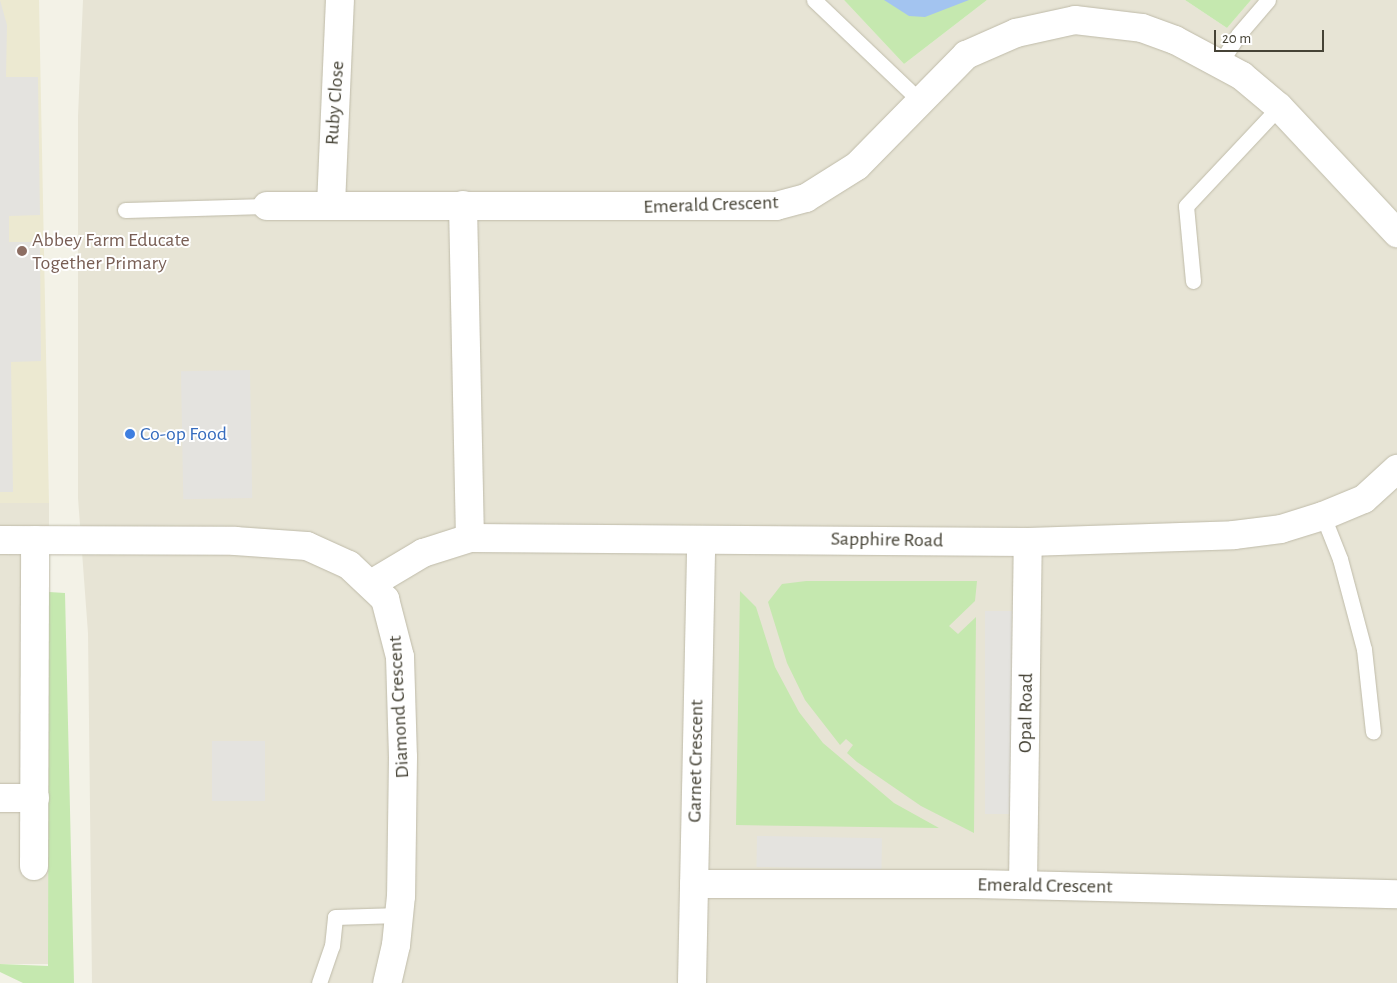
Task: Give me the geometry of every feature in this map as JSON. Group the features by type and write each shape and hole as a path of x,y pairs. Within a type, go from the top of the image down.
{"street":[{"name":"Ruby Close","path":"331,205 340,0"},
{"name":"Emerald Crescent","path":"267,206 776,206 806,198 834,184 857,166 919,100 966,55 994,41 1075,20 1142,28 1220,63 1279,107 1397,233"},
{"path":"463,205 470,538"},
{"name":"Sapphire Road","path":"371,584 423,553 470,538 1028,542 1234,535 1281,529 1323,516 1364,498 1397,469"},
{"name":"Diamond Crescent","path":"0,540 235,541 307,546 350,565 371,584 390,611 400,657 403,757 399,915 387,983"},
{"path":"34,866 36,540"},
{"name":"Garnet Crescent","path":"692,983 701,540"},
{"name":"Opal Road","path":"1023,885 1028,542"},
{"path":"0,798 35,798"},
{"name":"Emerald Crescent","path":"694,884 1023,885 1397,894"}],"lane":[{"path":"814,0 919,100"},
{"path":"1220,63 1238,35 1268,0"},
{"path":"1193,281 1186,206 1279,107"},
{"path":"125,210 267,206"},
{"path":"1323,516 1340,558 1362,641 1373,732"},
{"path":"319,983 332,946 334,917 399,915"}],"shaded area":[{"name":"Abbey Farm Educate Together Primary","path":"0,0 39,0 49,503 0,503"},
{"path":"0,0 7,25 6,77 38,77 40,215 9,216 9,242 40,242 41,361 11,362 13,492 0,492"},
{"path":"83,0 844,0 904,64 987,0 1185,0 1227,28 1251,0 1397,0 1397,983 92,983 88,633 78,498 78,116"},
{"path":"250,370 252,498 183,499 181,371"},
{"path":"0,503 49,503 49,964 0,964"},
{"path":"985,611 1012,611 1012,814 985,814"},
{"path":"212,741 265,741 265,801 212,801"},
{"path":"757,836 882,838 881,869 756,867"}],"green space":[{"path":"844,0 987,0 904,64"},
{"path":"1185,0 1251,0 1227,28"},
{"path":"806,581 977,581 975,601 949,626 958,634 976,617 974,833 921,806 857,762 847,753 853,745 846,739 840,745 805,700 787,663 768,602 782,584"},
{"path":"740,591 756,607 775,667 799,712 823,743 894,803 939,828 736,825"},
{"path":"49,592 65,593 74,983 23,983 0,972 0,964 48,966"}],"water":[{"path":"884,0 969,0 925,17 909,16"}],"place":[{"name":"Abbey Farm Educate Together Primary","path":"22,251"},
{"name":"Co-op Food","path":"130,434"}]}
